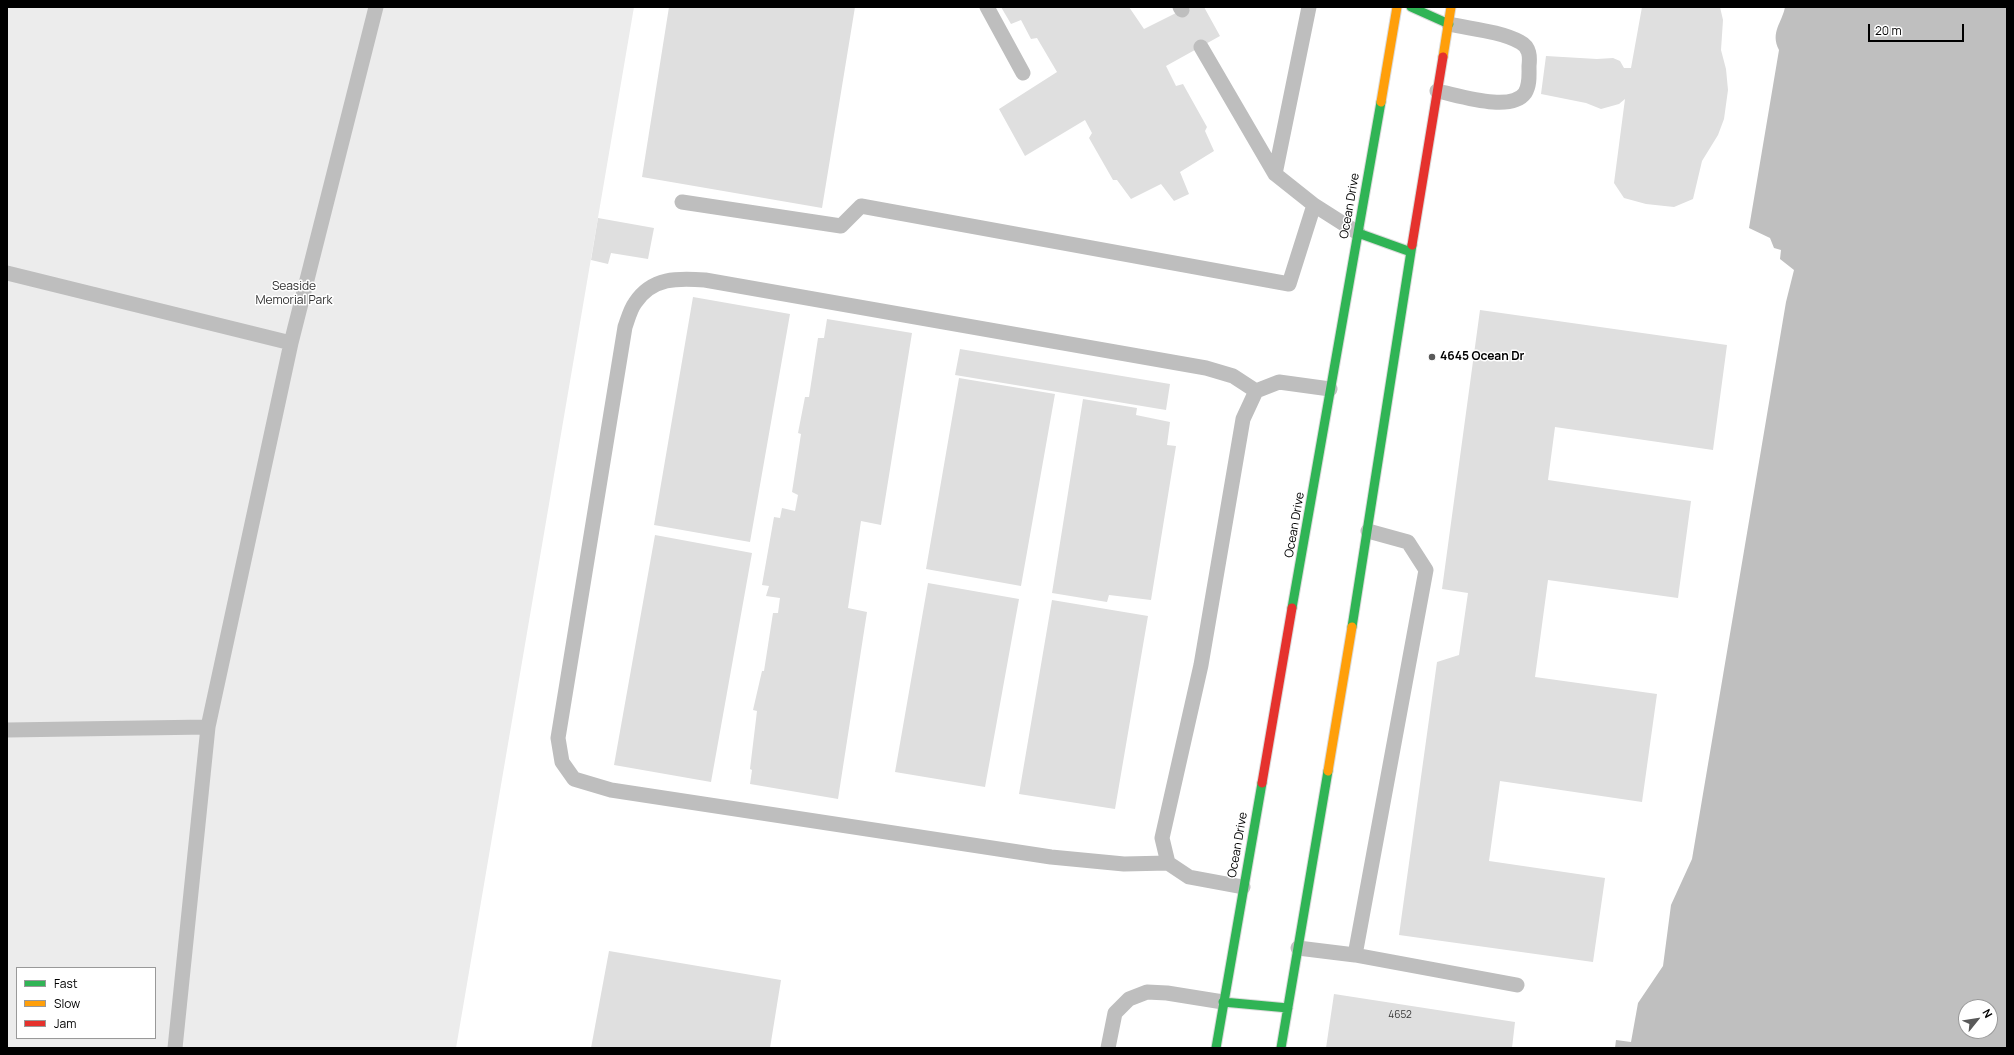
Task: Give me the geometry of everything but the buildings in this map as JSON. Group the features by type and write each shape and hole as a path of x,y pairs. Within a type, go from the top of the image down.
{"main road":[{"name":"Ocean Drive","path":"1216,1048 1397,7"},
{"path":"1411,7 1449,24"},
{"path":"1281,1048 1368,532 1411,252 1451,7"},
{"path":"1358,233 1411,252"},
{"path":"1223,1002 1288,1008"}],"lane":[{"path":"175,1048 208,727 291,343 376,7"},
{"path":"988,7 1023,73"},
{"path":"1275,174 1309,7"},
{"path":"1437,91 1497,103 1515,101 1524,93 1528,85 1530,56 1528,48 1521,42 1449,24"},
{"path":"1201,47 1275,174 1314,205 1358,233"},
{"path":"682,202 841,226 861,206 1290,284 1314,205"},
{"path":"7,273 291,343"},
{"path":"1243,887 1189,877 1168,863 1124,864 1050,857 611,790 574,779 562,762 558,738 625,327 635,303 654,285 677,278 705,280 1206,368 1232,376 1256,391"},
{"path":"1168,863 1162,838 1201,665 1243,419 1256,391 1279,382 1330,389"},
{"path":"1355,956 1426,570 1408,542 1368,532"},
{"path":"7,730 208,727"},
{"path":"1298,948 1355,956 1517,985"},
{"path":"1108,1048 1114,1013 1129,999 1141,994 1147,992 1167,993 1223,1002"}],"green space":[{"name":"Seaside Memorial Park","path":"7,7 634,7 456,1048 7,1048"}],"shaded area":[{"path":"1785,7 2007,7 2007,1048 1615,1048 1616,1040 1631,1042 1638,1003 1663,966 1671,905 1692,859 1786,302 1794,270 1780,259 1781,250 1774,248 1770,238 1749,228 1779,50 1776,38"}],"traffic: fast":[{"path":"1411,7 1449,24"},
{"path":"1292,608 1381,102"},
{"path":"1358,233 1411,252"},
{"path":"1352,627 1412,245"},
{"path":"1281,1048 1328,771"},
{"path":"1216,1048 1262,783"},
{"path":"1223,1002 1288,1008"}],"traffic: slow":[{"path":"1381,102 1397,7"},
{"path":"1443,57 1451,7"},
{"path":"1328,771 1352,627"}],"traffic: jam":[{"path":"1412,245 1443,57"},
{"path":"1262,783 1292,608"}],"place":[{"name":"4645 Ocean Dr","path":"1432,357"}]}
